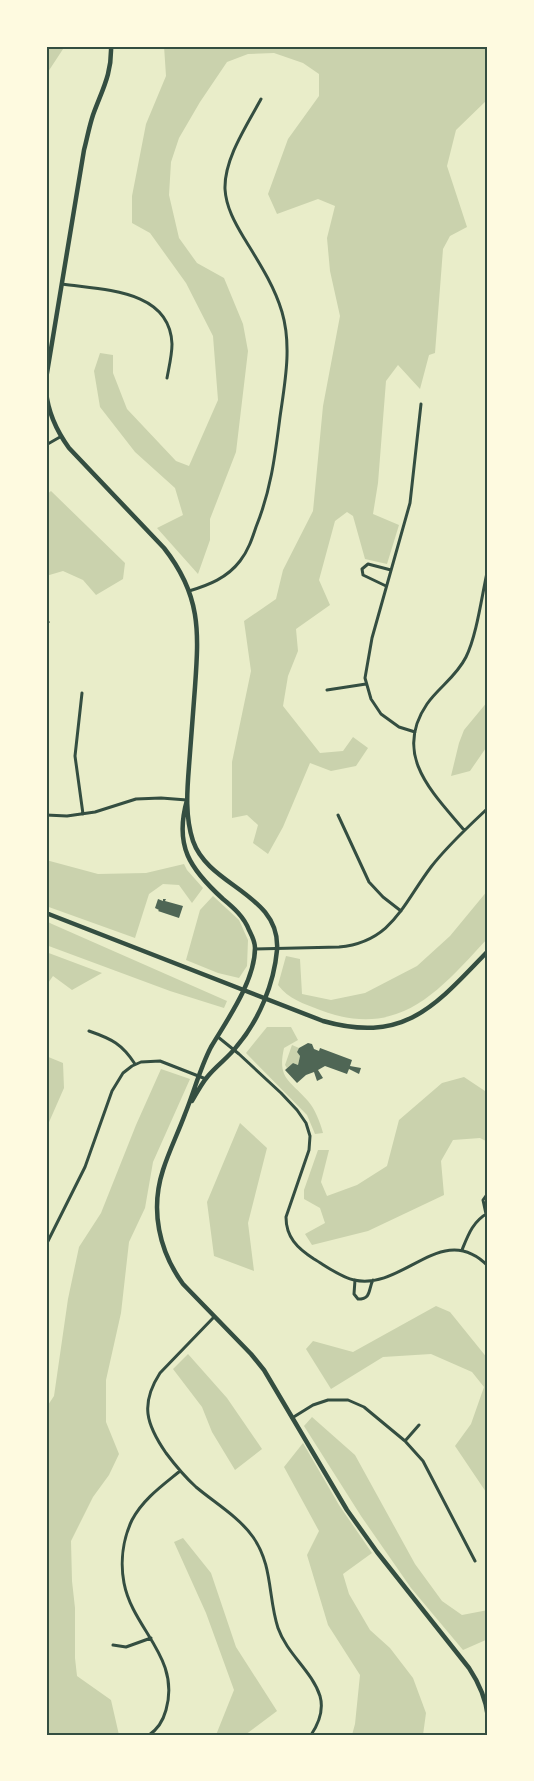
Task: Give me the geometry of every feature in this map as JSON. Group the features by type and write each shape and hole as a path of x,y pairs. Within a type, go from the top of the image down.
{"street":[{"path":"46,379 84,150 93,115 110,72 111,46"},
{"path":"189,591 207,586 221,578 244,555 266,501 274,467 286,367 287,345 285,324 279,303 271,286 234,222 225,191 226,174 232,157 261,98"},
{"path":"61,284 132,295 146,301 158,310 168,326 171,337 171,355 167,378"},
{"path":"46,391 52,419 60,437 79,460 164,548 180,570 189,591 197,622 198,640 183,836 189,860 201,878 244,920 253,937 255,948 254,959 242,991 199,1076 165,1163 159,1183 156,1209 162,1243 175,1273 193,1296 258,1362 348,1510 377,1552 469,1668 484,1697 488,1717"},
{"path":"415,732 399,727 381,714 371,699 366,684 367,663 411,497 421,404"},
{"path":"46,445 60,437"},
{"path":"386,586 366,578 363,575 362,569 368,564 392,570"},
{"path":"464,830 427,785 420,773 415,753 415,732 427,703 451,679 466,656 488,568"},
{"path":"327,690 366,684"},
{"path":"82,692 75,756 83,814"},
{"path":"46,815 83,814 136,799 187,800"},
{"path":"185,1114 206,1079 234,1050 250,1029 265,999 274,972 277,948 275,930 262,908 218,874 198,852 190,827 187,800"},
{"path":"255,948 353,946 371,939 394,921 431,868 464,830 488,808"},
{"path":"338,815 369,882 382,897 401,912"},
{"path":"46,913 242,991 340,1026 358,1029 390,1026 412,1018 435,1004 488,951"},
{"path":"89,1031 115,1041 126,1050 136,1064"},
{"path":"218,1037 280,1093 297,1110 306,1123 310,1136 309,1150 286,1216 287,1228 292,1240 304,1252 332,1270 355,1280 373,1280 387,1276 442,1251 462,1250 476,1256 488,1266"},
{"path":"46,1246 84,1167 116,1083 127,1069 147,1061 160,1061 206,1079"},
{"path":"462,1250 476,1221 487,1214 483,1200 488,1193"},
{"path":"355,1280 354,1294 358,1299 363,1299 369,1295 373,1280"},
{"path":"214,1317 160,1373 155,1381 148,1399 150,1426 158,1441 180,1471 245,1528 260,1549 268,1570 278,1628 290,1652 315,1685 320,1695 321,1712 311,1735"},
{"path":"292,1418 318,1403 328,1400 348,1400 364,1407 405,1441 423,1461 475,1561"},
{"path":"405,1441 419,1425"},
{"path":"149,1735 160,1726 164,1716 169,1690 166,1668 127,1594 124,1582 123,1550 127,1533 139,1509 180,1471"},
{"path":"113,1645 119,1647 134,1645 151,1638"}],"green space":[{"path":"46,46 65,46 46,75"},
{"path":"164,46 488,46 488,99 456,130 447,166 467,227 450,236 443,249 435,353 429,355 420,389 398,365 386,381 378,483 373,514 399,525 387,564 365,559 353,516 347,512 335,521 319,580 330,605 296,629 298,651 288,676 283,706 320,753 343,751 353,737 368,748 356,766 331,771 310,763 283,827 268,854 253,843 258,825 247,815 232,818 232,762 251,671 244,621 276,599 283,570 313,511 323,406 340,316 330,271 327,238 335,206 318,199 277,214 268,194 288,139 319,96 319,74 303,63 274,53 248,54 227,62 179,138 171,162 169,195 179,238 197,263 224,278 243,324 248,351 236,452 210,519 210,540 198,574 157,528 183,515 175,488 135,452 100,407 94,371 100,353 113,355 113,373 127,409 176,461 189,466 218,400 213,336 186,283 150,233 132,223 132,196 146,124 166,76"},
{"path":"51,491 125,563 123,579 96,595 83,580 63,571 46,576 46,495"},
{"path":"488,701 488,745 470,771 451,776 464,730"},
{"path":"46,860 98,874 146,873 184,864 203,888 192,903 179,885 163,884 149,894 135,938 46,906"},
{"path":"488,890 488,938 452,976 415,1006 395,1015 373,1019 348,1018 303,1003 287,994 278,985 286,956 300,959 302,994 331,1000 365,993 417,966 450,936"},
{"path":"213,896 239,920 248,940 247,966 239,978 218,973 186,960 200,910"},
{"path":"46,921 227,1001 224,1008 170,991 46,945"},
{"path":"46,952 102,973 72,990 53,976 46,986"},
{"path":"267,1027 291,1027 298,1040 284,1048 282,1066 287,1078 311,1104 323,1133 315,1134 307,1115 246,1053"},
{"path":"292,1045 299,1048 297,1052 300,1056 298,1065 293,1063 287,1068 285,1065"},
{"path":"46,1056 63,1063 64,1088 46,1129"},
{"path":"161,1069 190,1079 153,1162 145,1208 129,1242 121,1313 106,1380 106,1422 119,1454 109,1475 93,1497 71,1541 77,1676 111,1700 119,1735 46,1735 46,1408 54,1396 68,1299 79,1247 101,1213 136,1125"},
{"path":"464,1077 488,1093 488,1142 480,1138 453,1140 441,1161 444,1195 368,1231 312,1245 305,1234 325,1223 320,1208 304,1199 304,1190 318,1150 329,1150 321,1182 327,1196 357,1185 387,1166 399,1120 442,1083"},
{"path":"240,1123 267,1148 248,1223 254,1271 214,1256 207,1202"},
{"path":"436,1306 450,1312 488,1359 488,1495 455,1446 471,1424 484,1387 472,1372 431,1354 383,1357 331,1389 306,1349 313,1341 353,1352"},
{"path":"188,1354 227,1398 262,1449 235,1470 212,1432 202,1407 173,1369"},
{"path":"312,1417 355,1455 415,1564 442,1601 462,1615 488,1610 488,1639 463,1650 411,1588 361,1516 304,1426"},
{"path":"303,1443 339,1505 372,1553 343,1574 349,1594 370,1630 390,1648 413,1678 426,1713 423,1735 352,1735 355,1724 360,1675 328,1625 307,1555 319,1531 284,1467"},
{"path":"183,1538 211,1573 236,1647 277,1711 245,1735 216,1735 234,1690 206,1613 174,1542"}],"building":[{"path":"158,899 163,901 163,899 166,899 165,901 183,906 179,918 158,911 155,908"},
{"path":"308,1043 312,1044 314,1049 319,1051 320,1048 352,1060 350,1066 361,1068 359,1074 349,1069 347,1074 325,1066 318,1070 323,1078 317,1081 314,1072 306,1075 297,1083 285,1070 293,1063 298,1065 300,1056 297,1052 299,1048"}]}
